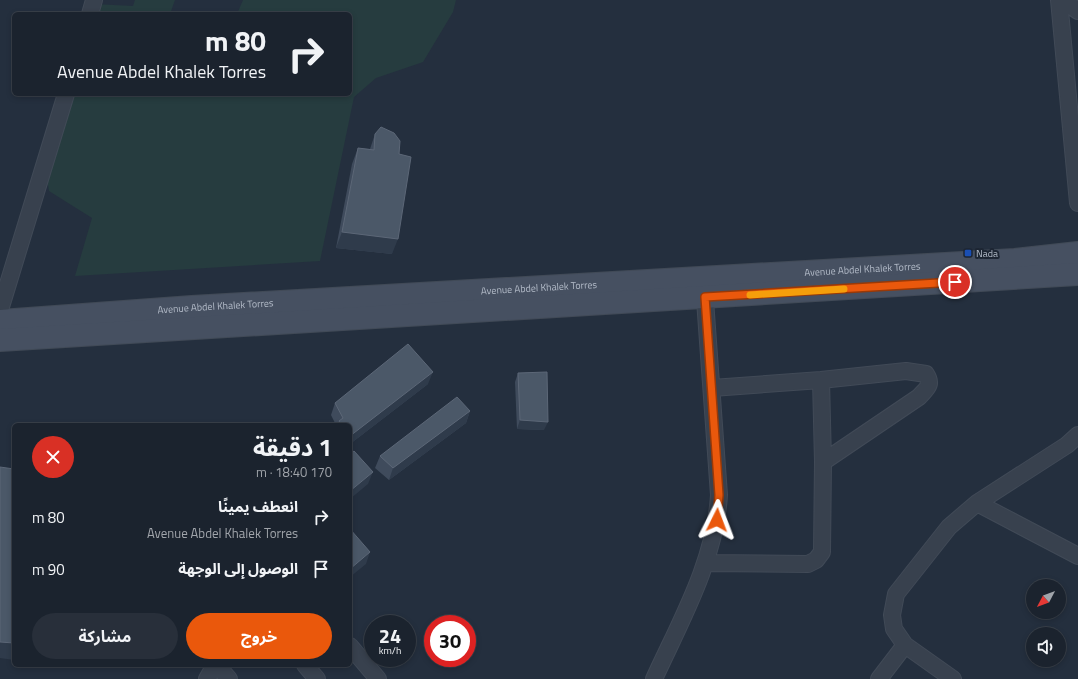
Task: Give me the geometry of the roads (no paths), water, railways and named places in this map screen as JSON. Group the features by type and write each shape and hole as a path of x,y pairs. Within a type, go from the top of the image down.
{"main road":[{"name":"Avenue Abdel Khalek Torres","path":"0,340 704,288 1078,254"},
{"name":"Avenue Abdel Khalek Torres","path":"0,321 192,307 1078,274"}],"street":[{"path":"91,12 94,0"},
{"path":"1059,0 1078,202"},
{"path":"1062,0 1078,11"},
{"path":"0,310 65,96"},
{"path":"654,679 698,582 717,520 719,495 704,288"},
{"path":"712,388 821,380 906,371 926,374 930,380 929,386 919,397 823,462"},
{"path":"705,563 808,564 816,560 822,552 823,462 821,380"},
{"path":"953,679 905,646 894,629 892,616 896,594 949,527 977,503 1074,444"},
{"path":"977,503 1078,556"},
{"path":"879,679 905,646"},
{"path":"352,649 370,676"},
{"path":"207,679 215,667"},
{"path":"218,667 229,679"},
{"path":"307,667 317,679"}],"place":[{"name":"Nada","path":"968,253"}]}
